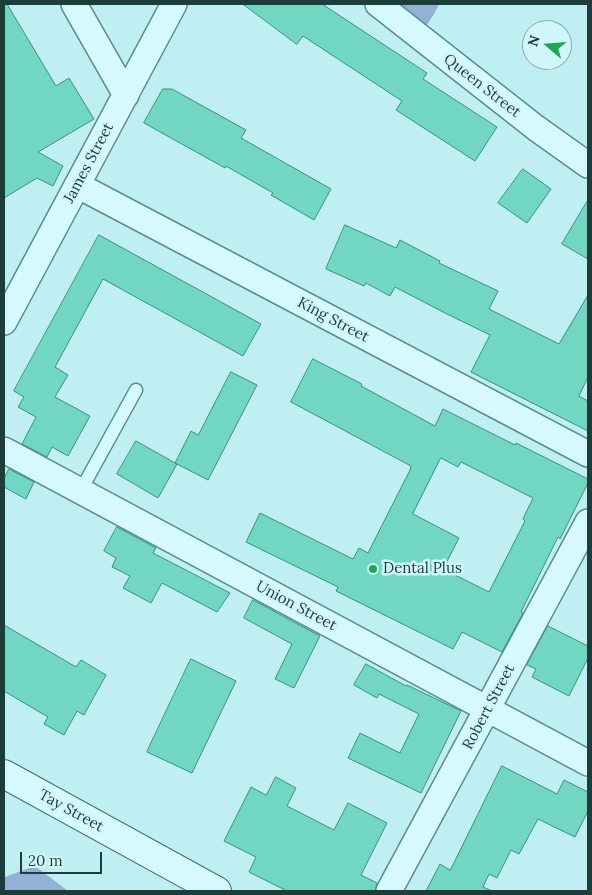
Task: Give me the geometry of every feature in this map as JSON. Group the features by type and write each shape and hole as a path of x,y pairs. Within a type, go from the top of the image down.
{"main road":[{"name":"Tay Street","path":"4,774 217,891"}],"street":[{"path":"74,4 126,95"},
{"name":"James Street","path":"4,322 174,4"},
{"name":"Queen Street","path":"378,4 536,128 588,165"},
{"name":"King Street","path":"77,185 588,454"},
{"name":"Union Street","path":"4,450 588,763"},
{"name":"Robert Street","path":"389,891 588,522"}],"lane":[{"path":"81,490 136,390"}],"shaded area":[{"path":"378,4 439,4 419,37"},
{"path":"35,866 68,891 4,891 5,877"}],"building":[{"path":"4,4 7,4 56,86 69,78 94,119 38,152 63,166 53,186 37,178 4,198"},
{"path":"243,4 322,4 427,73 423,79 497,127 475,161 396,110 402,101 303,36 297,44"},
{"path":"163,89 172,89 246,130 241,138 331,189 314,220 271,195 273,193 226,166 225,168 144,123"},
{"path":"523,169 551,189 527,223 498,203"},
{"path":"588,200 588,259 562,244"},
{"path":"345,225 396,248 400,240 440,261 439,263 498,291 489,309 559,344 588,295 588,377 579,396 588,401 588,431 471,372 490,335 395,287 390,296 366,283 364,286 326,269"},
{"path":"99,235 261,324 243,356 103,279 55,367 68,375 55,397 90,416 68,456 52,447 47,457 22,444 36,417 18,407 24,397 14,391"},
{"path":"313,359 362,384 361,386 435,426 443,409 588,479 588,483 560,539 558,537 521,612 523,613 502,652 462,632 453,649 336,591 338,587 246,542 260,513 353,559 359,548 368,553 410,470 411,466 291,402","holes":["441,458 458,467 461,462 533,498 523,519 525,521 489,592 443,569 459,538 413,514"]},
{"path":"231,372 257,385 208,480 175,463 191,431 198,435"},
{"path":"136,441 177,464 158,498 117,474"},
{"path":"9,469 34,482 26,499 4,487 4,479"},
{"path":"117,527 156,548 153,553 230,593 217,612 162,583 151,603 123,588 130,576 112,567 116,558 104,551"},
{"path":"253,600 320,636 294,688 275,679 292,644 244,618"},
{"path":"4,625 76,667 81,660 106,675 84,715 77,711 64,735 44,724 48,717 4,691"},
{"path":"548,626 588,646 588,658 569,696 532,677 536,669 527,665"},
{"path":"191,659 236,681 192,773 147,752"},
{"path":"366,664 406,686 461,711 421,793 348,758 360,733 400,753 419,714 379,694 377,698 354,685"},
{"path":"502,766 557,794 564,780 588,792 588,811 575,837 538,819 519,854 511,850 497,878 489,874 483,887 492,891 426,891 440,864 450,870"},
{"path":"276,777 296,788 287,806 334,830 348,803 387,823 361,875 377,883 375,891 287,891 249,872 256,857 224,841 251,787 266,795"}],"place":[{"name":"Dental Plus","path":"373,569"}]}
